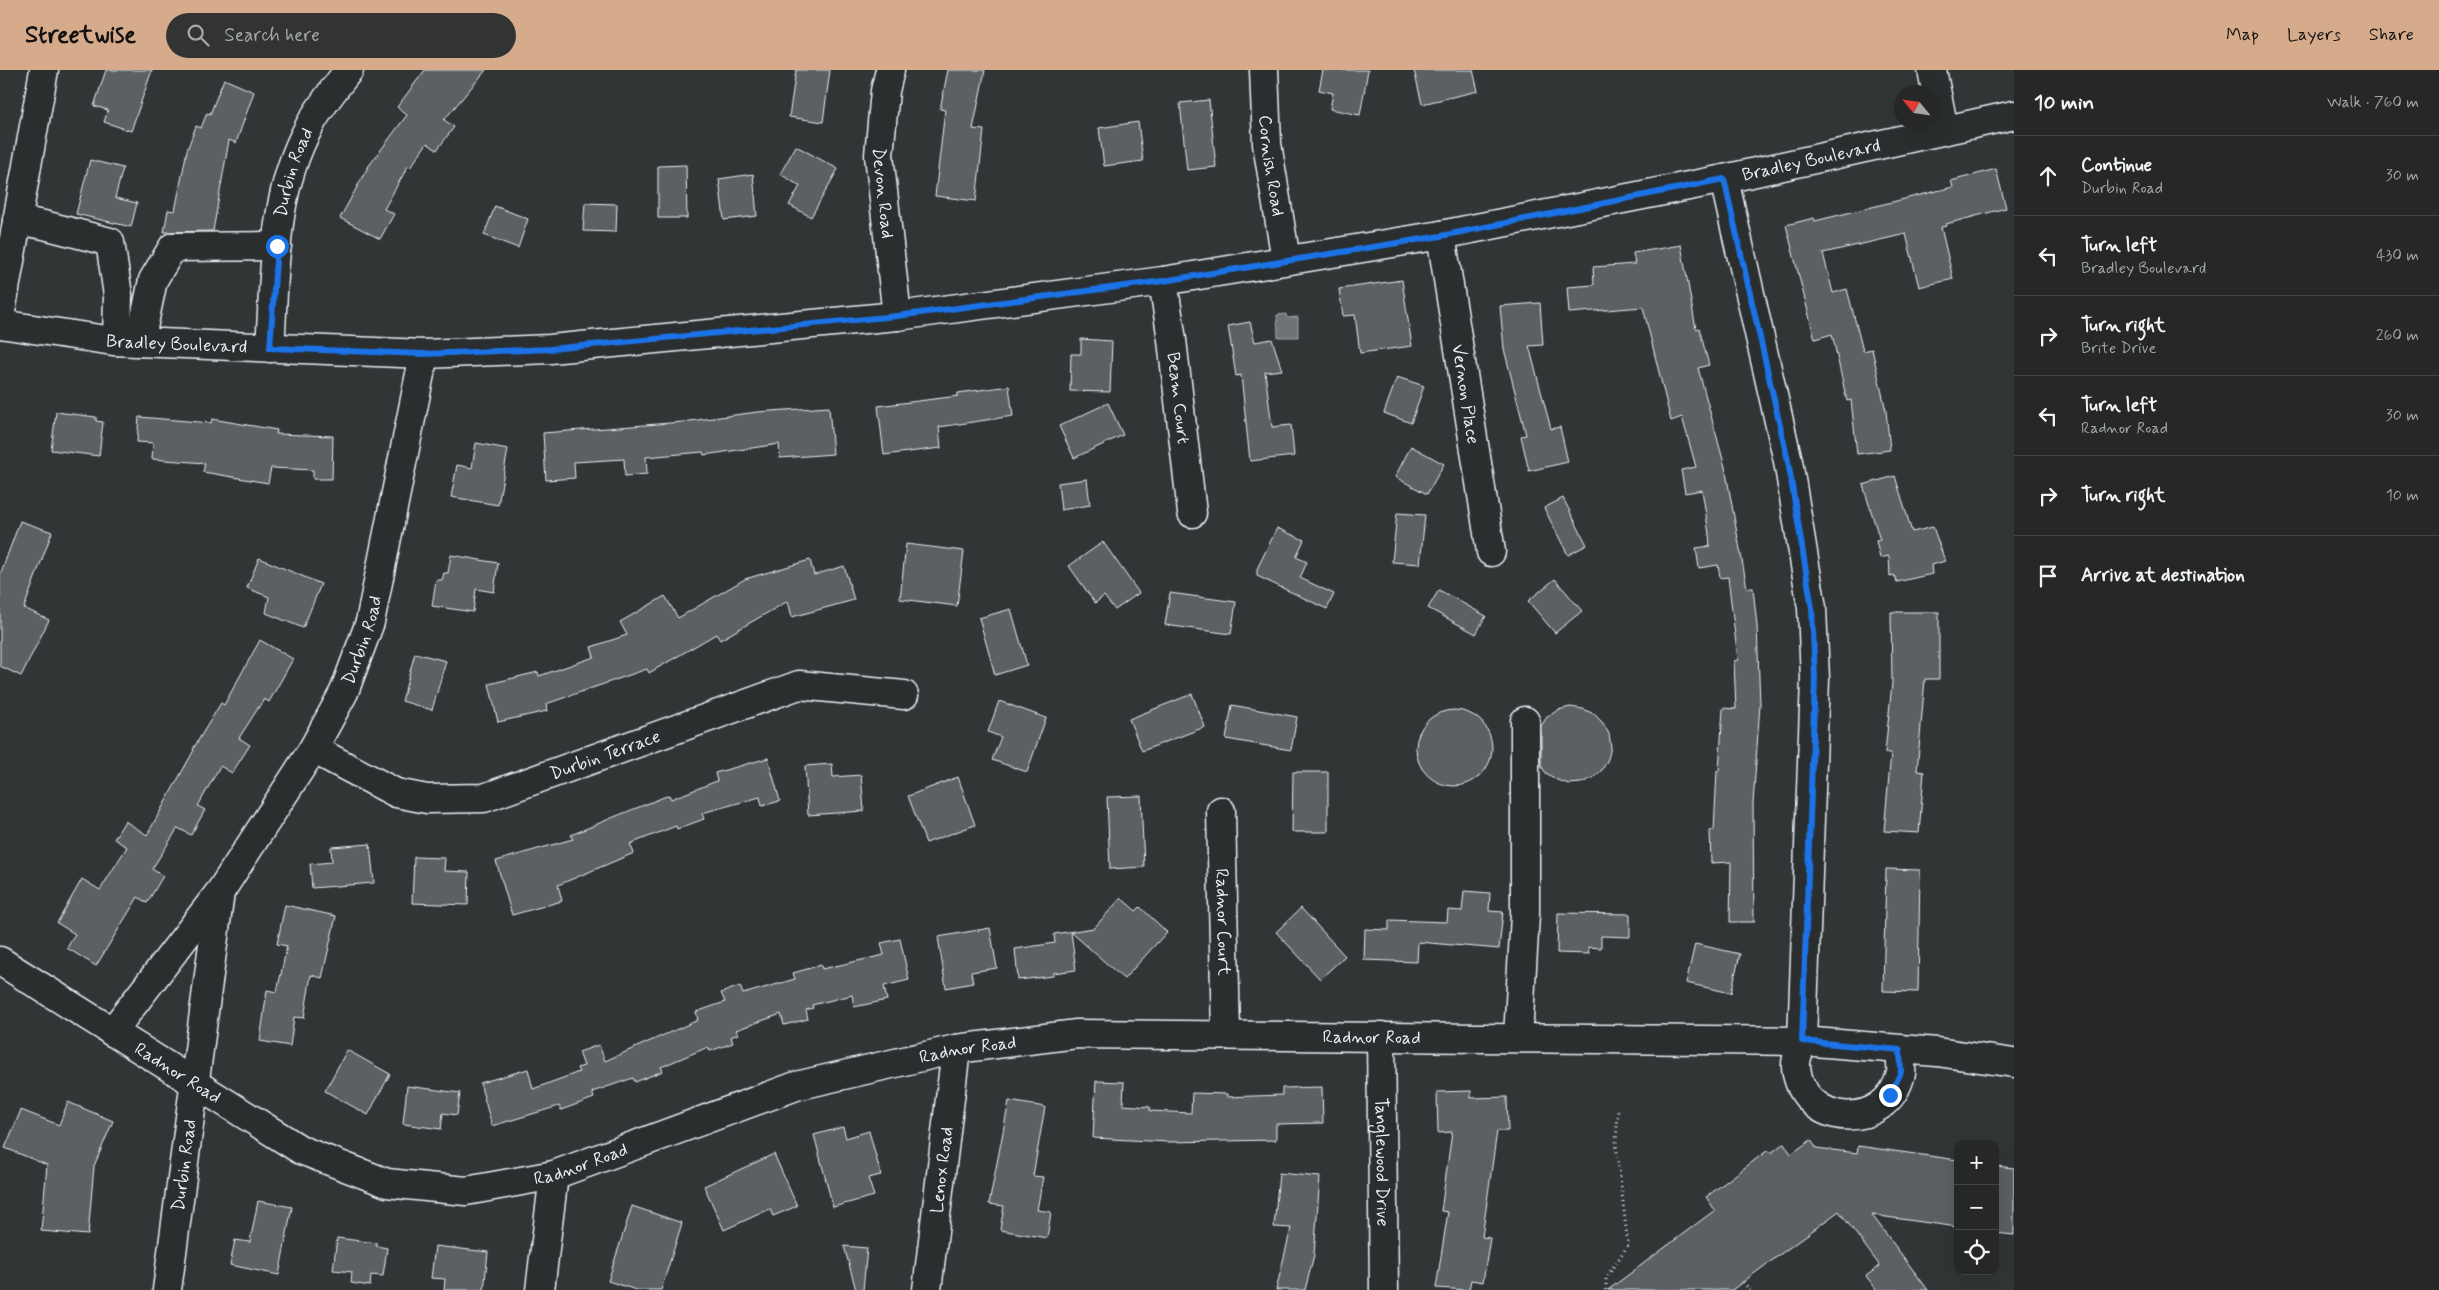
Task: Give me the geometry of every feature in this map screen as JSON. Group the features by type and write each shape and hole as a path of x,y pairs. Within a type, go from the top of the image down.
{"street":[{"path":"0,317 44,70"},
{"name":"Durbin Road","path":"270,348 279,215 291,167 309,126 348,70"},
{"name":"Devon Road","path":"890,70 885,91 879,155 897,316"},
{"name":"Cornish Road","path":"1264,70 1267,144 1286,260"},
{"path":"1932,70 1944,129"},
{"name":"Bradley Boulevard","path":"0,324 129,341 424,354 550,349 897,316 1163,281 1441,236 1724,179 2014,115"},
{"path":"1724,179 1788,461 1812,608 1815,679 1802,1041 1796,1065 1801,1087 1814,1104 1834,1115 1857,1116 1877,1108 1893,1092 1901,1072 1900,1050"},
{"path":"17,220 110,242 118,295 129,341"},
{"name":"Vernon Place","path":"1441,236 1491,552"},
{"path":"129,341 153,280 173,247 277,246"},
{"name":"Beam Court","path":"1163,281 1172,340 1192,514"},
{"name":"Durbin Road","path":"112,1032 220,892 313,749 344,692 370,622 424,354"},
{"name":"Durbin Terrace","path":"313,749 396,793 427,799 484,798 799,685 904,695"},
{"path":"1518,1038 1525,915 1525,721"},
{"name":"Radnor Court","path":"1221,811 1226,1035"},
{"name":"Durbin Road","path":"167,1290 220,892"},
{"name":"Radnor Road","path":"0,962 301,1150 387,1183 466,1190 554,1175 796,1086 956,1049 1077,1034 1802,1041 1937,1052 2014,1063"},
{"name":"Tanglewood Drive","path":"1380,1036 1384,1290"},
{"name":"Lenox Road","path":"927,1290 956,1049"},
{"path":"540,1290 554,1175"}],"path":[{"path":"1606,1290 1606,1278 1628,1245 1616,1143 1618,1110"},
{"path":"1744,1282 1748,1290"}],"shaded area":[{"path":"1286,314 1287,318 1298,317 1298,337 1278,337 1277,315"}],"building":[{"path":"106,70 152,70 131,131 104,122 108,110 94,106"},
{"path":"425,70 486,70 444,120 454,127 437,150 427,143 410,168 408,166 384,209 394,214 380,239 340,218 368,167 407,115 397,107"},
{"path":"796,70 830,70 823,122 789,117"},
{"path":"948,70 985,70 973,129 984,130 976,201 935,196 945,110 940,109"},
{"path":"1323,70 1368,70 1360,115 1330,109 1333,93 1319,90"},
{"path":"1414,70 1473,70 1478,91 1422,104"},
{"path":"224,79 254,92 236,143 229,140 213,231 164,232 168,210 175,211 187,150 196,126 201,128 207,113 210,114"},
{"path":"1209,100 1216,167 1187,170 1180,103"},
{"path":"1138,122 1143,161 1104,166 1099,128"},
{"path":"796,146 838,169 811,217 789,205 800,186 780,174"},
{"path":"90,160 123,168 115,198 137,203 131,227 76,214"},
{"path":"686,165 687,218 658,218 658,166"},
{"path":"1996,169 2006,208 1941,227 1953,279 1919,287 1906,234 1823,253 1833,293 1847,289 1863,351 1872,349 1886,411 1890,450 1857,454 1851,400 1847,401 1832,334 1815,339 1786,225 1814,218 1815,221 1953,187 1951,181"},
{"path":"753,174 757,216 724,220 719,179"},
{"path":"585,203 617,204 616,232 583,231"},
{"path":"495,206 528,219 518,248 484,235"},
{"path":"1681,245 1696,329 1699,328 1709,365 1698,368 1725,467 1747,588 1753,588 1757,626 1760,704 1753,804 1754,922 1730,922 1731,862 1711,863 1710,830 1714,830 1723,708 1736,709 1734,661 1738,660 1728,577 1720,578 1718,565 1699,568 1696,548 1710,546 1709,534 1702,490 1685,493 1681,470 1696,467 1682,417 1671,421 1643,307 1569,313 1567,287 1594,285 1593,267 1635,264 1633,253"},
{"path":"1402,280 1412,346 1360,353 1355,315 1343,316 1339,289"},
{"path":"1540,303 1543,345 1529,346 1551,429 1560,427 1568,462 1529,471 1521,436 1526,435 1504,349 1500,306"},
{"path":"1250,322 1255,342 1272,339 1282,370 1265,372 1272,427 1291,425 1294,456 1250,461 1241,375 1236,376 1228,326"},
{"path":"1081,339 1112,341 1110,392 1070,391 1071,354 1081,354"},
{"path":"1397,377 1424,386 1411,423 1384,413"},
{"path":"1009,386 1013,416 939,427 941,448 884,455 878,406 958,396 958,393"},
{"path":"1108,403 1123,435 1074,458 1059,426"},
{"path":"829,407 833,454 780,458 779,444 704,455 703,452 646,457 647,474 625,476 624,459 574,462 575,478 546,480 543,433 683,422 757,412"},
{"path":"56,412 96,417 96,421 103,422 99,456 51,450"},
{"path":"139,417 211,423 212,419 277,430 276,434 333,436 332,479 313,479 313,470 271,468 268,483 203,472 205,463 152,459 153,443 137,442"},
{"path":"476,443 508,449 498,505 451,497 457,465 472,468"},
{"path":"1411,446 1444,464 1427,494 1395,477"},
{"path":"1895,476 1912,532 1933,527 1945,561 1931,565 1932,574 1897,582 1894,575 1890,576 1889,556 1880,558 1876,541 1880,540 1863,485"},
{"path":"1087,479 1090,505 1061,510 1058,483"},
{"path":"1563,498 1587,545 1568,555 1544,508"},
{"path":"1397,513 1425,515 1420,564 1392,562"},
{"path":"20,521 52,532 24,608 49,620 21,676 0,666 0,575"},
{"path":"1277,528 1304,540 1296,557 1307,562 1300,578 1334,594 1327,609 1257,576 1257,569"},
{"path":"1103,542 1139,593 1115,610 1104,596 1095,603 1069,566"},
{"path":"906,544 964,551 957,606 900,599"},
{"path":"451,555 498,563 494,592 476,589 473,612 432,606 436,580 442,580 444,573 448,573"},
{"path":"259,558 321,584 303,628 266,613 269,597 247,588"},
{"path":"810,560 814,575 844,566 854,600 792,617 788,601 720,640 716,634 649,673 647,669 546,704 547,711 498,722 489,684 538,672 539,676 594,657 591,647 627,635 620,622 665,596 678,618 745,579"},
{"path":"1555,579 1582,611 1555,633 1528,601"},
{"path":"1439,590 1486,616 1476,634 1428,608"},
{"path":"1170,593 1236,602 1231,634 1165,625"},
{"path":"1011,609 1027,665 995,675 979,618"},
{"path":"1891,612 1939,612 1939,679 1925,679 1917,771 1924,772 1919,833 1884,831 1891,753 1885,753 1892,683"},
{"path":"260,640 293,659 269,702 264,699 239,738 250,745 232,773 220,766 198,806 205,810 191,835 178,828 152,869 163,876 147,903 138,897 96,966 67,948 75,934 57,923 82,879 100,890 127,847 114,839 125,821 147,835 193,749 221,703 224,705"},
{"path":"415,653 446,661 432,710 402,701"},
{"path":"1192,694 1205,727 1142,751 1129,719"},
{"path":"999,701 1046,718 1027,772 992,760 1001,737 988,732"},
{"path":"1232,705 1297,717 1291,750 1226,739"},
{"path":"1570,707 1583,709 1594,714 1603,723 1609,734 1611,747 1608,759 1602,770 1593,778 1581,783 1569,784 1557,780 1546,773 1541,766 1541,726 1547,717 1558,710"},
{"path":"1454,710 1468,713 1481,721 1489,734 1492,748 1489,762 1481,775 1468,783 1454,786 1440,783 1427,775 1419,762 1416,748 1419,734 1427,721 1440,713"},
{"path":"768,758 780,801 762,806 760,797 702,813 704,819 677,829 676,826 630,844 634,853 558,885 562,901 512,915 496,861 573,839 571,835 614,817 669,795 671,799 717,781 715,773"},
{"path":"832,764 833,777 861,775 864,811 808,815 805,766"},
{"path":"1293,772 1328,772 1328,832 1292,832"},
{"path":"958,777 975,825 926,843 908,796"},
{"path":"1141,796 1144,867 1110,869 1107,797"},
{"path":"370,844 374,883 312,888 310,864 332,862 331,847"},
{"path":"414,857 445,858 444,871 469,872 468,905 412,903"},
{"path":"1886,869 1920,870 1918,992 1883,991"},
{"path":"1464,891 1490,893 1489,911 1503,912 1499,949 1418,942 1417,962 1364,960 1365,929 1389,930 1389,920 1447,922 1448,910 1462,911"},
{"path":"1121,898 1136,911 1140,907 1167,932 1124,979 1071,932 1076,970 1053,973 1053,976 1018,980 1015,949 1055,943 1054,934 1094,928"},
{"path":"285,905 336,916 322,978 311,975 304,1018 294,1017 290,1046 260,1041 267,990 277,992 287,946 277,944"},
{"path":"1301,908 1345,956 1320,979 1276,932"},
{"path":"1558,913 1630,914 1630,937 1601,936 1601,948 1588,947 1589,954 1557,953"},
{"path":"990,928 997,968 971,972 973,983 946,988 938,937"},
{"path":"900,939 909,980 884,986 887,1000 854,1007 852,995 812,1005 813,1008 806,1010 808,1019 784,1025 781,1014 736,1030 738,1034 731,1037 733,1043 710,1051 708,1047 661,1067 663,1071 635,1082 633,1078 592,1092 594,1098 561,1110 559,1106 492,1126 480,1083 528,1069 533,1089 579,1072 577,1068 584,1066 579,1052 599,1045 605,1061 698,1020 696,1012 725,1002 721,993 740,986 743,994 795,979 793,973 821,965 822,969 884,955 881,943"},
{"path":"1695,944 1740,954 1731,993 1686,983"},
{"path":"347,1050 390,1074 368,1115 325,1091"},
{"path":"1096,1081 1124,1082 1123,1105 1150,1107 1150,1111 1191,1113 1192,1093 1227,1094 1227,1097 1282,1095 1282,1088 1322,1087 1323,1123 1276,1124 1276,1140 1168,1142 1093,1138"},
{"path":"407,1086 460,1093 457,1115 443,1113 441,1129 403,1124"},
{"path":"1471,1091 1471,1098 1507,1097 1508,1131 1497,1131 1482,1237 1490,1238 1483,1282 1471,1280 1469,1290 1436,1288 1448,1212 1441,1211 1452,1132 1438,1133 1437,1092"},
{"path":"1009,1101 1045,1107 1033,1176 1043,1177 1037,1210 1051,1212 1047,1238 1000,1230 1004,1206 989,1204"},
{"path":"68,1102 113,1121 94,1166 88,1235 41,1231 47,1165 5,1148 21,1110 59,1125"},
{"path":"843,1127 846,1138 869,1131 881,1175 868,1178 874,1196 833,1207 814,1135"},
{"path":"1811,1140 1816,1148 1857,1153 1858,1146 1954,1159 1954,1226 1872,1215 1928,1290 1877,1290 1866,1276 1880,1266 1839,1211 1732,1290 1608,1290 1715,1210 1706,1197 1768,1150 1771,1153 1784,1143 1791,1154"},
{"path":"774,1154 797,1206 773,1216 770,1209 724,1230 704,1186"},
{"path":"1999,1166 2014,1168 2014,1235 1999,1233"},
{"path":"1279,1173 1320,1177 1314,1255 1305,1290 1276,1290 1291,1228 1274,1227"},
{"path":"258,1201 292,1207 279,1275 230,1265 235,1240 250,1242"},
{"path":"632,1206 682,1223 661,1290 636,1290 608,1281"},
{"path":"337,1238 377,1243 376,1246 387,1248 383,1276 371,1275 370,1286 351,1283 352,1272 333,1270"},
{"path":"435,1246 488,1252 484,1290 444,1290 445,1279 431,1278"},
{"path":"844,1246 867,1248 863,1290 856,1290"}],"route":[{"path":"277,246 270,348 424,354 550,349 897,316 1163,281 1441,236 1724,179 1788,461 1812,608 1815,679 1802,1041 1900,1050 1901,1072 1890,1095"}]}
